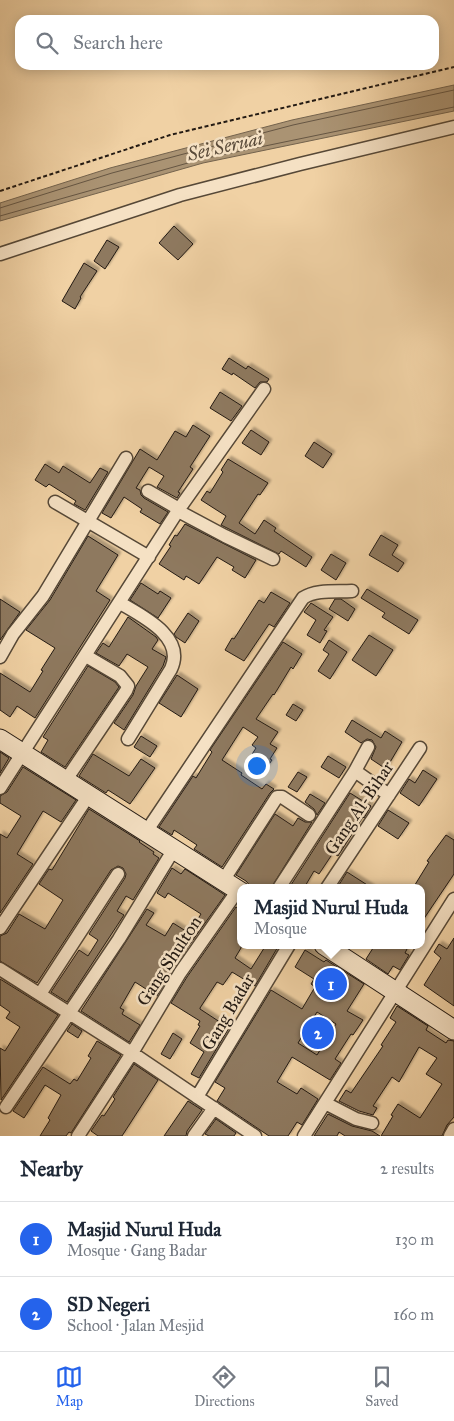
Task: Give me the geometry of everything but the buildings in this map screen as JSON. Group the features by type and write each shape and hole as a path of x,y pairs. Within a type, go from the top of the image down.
{"street":[{"path":"0,254 180,195 300,164 454,128"},
{"path":"0,788 179,510 264,389"},
{"path":"0,657 14,634 43,596 126,458"},
{"path":"148,491 225,536 273,559"},
{"path":"55,502 149,557"},
{"path":"146,832 303,598 308,594 352,591"},
{"path":"120,603 152,622 162,631 172,646 174,661 128,739"},
{"path":"66,780 128,688 127,683 120,676 86,656"},
{"path":"0,739 234,887"},
{"path":"282,884 355,771 368,747"},
{"name":"Gang Al-Bihar","path":"330,884 420,748"},
{"path":"355,771 389,795"},
{"path":"0,928 89,795"},
{"name":"Gang Shulton","path":"78,1136 132,1053 234,887 278,797 282,797 309,815"},
{"path":"6,1107 119,939 174,849"},
{"path":"40,994 118,874"},
{"path":"425,944 454,898"},
{"name":"Gang Badar","path":"197,1097 287,949"},
{"path":"330,949 454,1030"},
{"path":"304,1136 422,949"},
{"path":"0,970 132,1053 256,1136"},
{"path":"325,1103 356,1119 372,1123"},
{"path":"194,1136 214,1108"},
{"path":"450,1136 454,1129"}],"path":[{"path":"0,191 170,135 454,67"}],"water":[{"name":"Sei Seruai","path":"454,85 454,111 203,163 0,221 0,203 110,168 292,120"}],"place":[{"name":"Masjid Nurul Huda","path":"331,984"},
{"name":"SD Negeri","path":"318,1033"}]}
